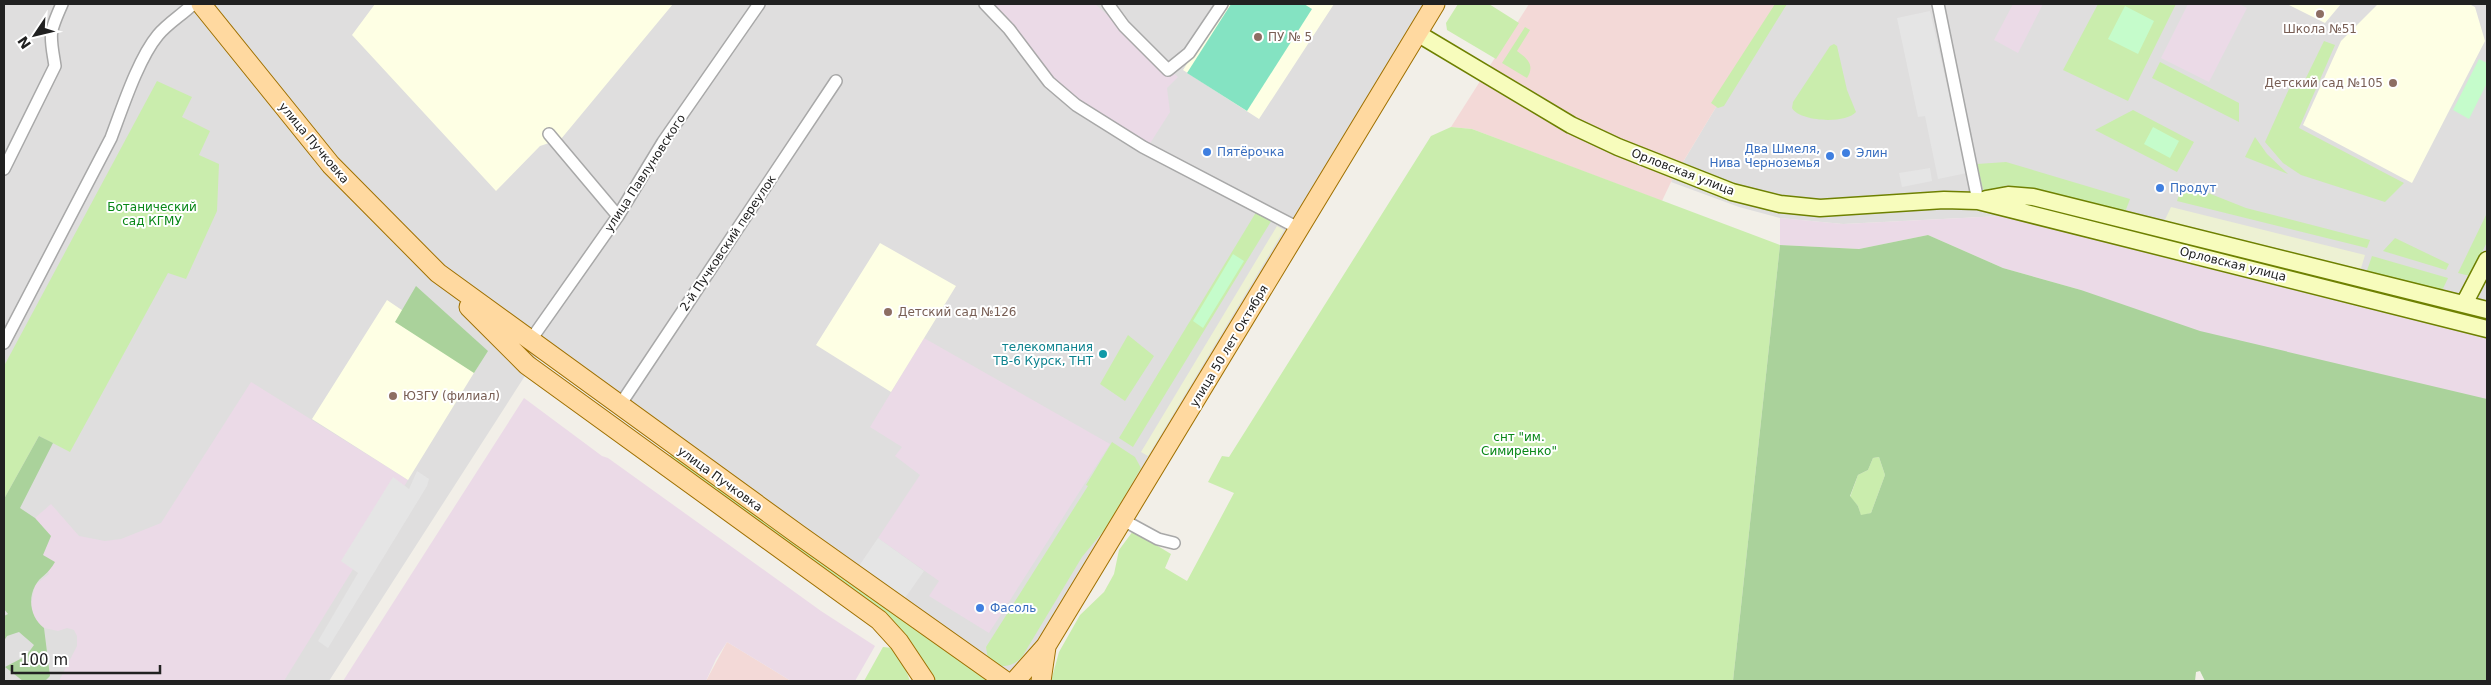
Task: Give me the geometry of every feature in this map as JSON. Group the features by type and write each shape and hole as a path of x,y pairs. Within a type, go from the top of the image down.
{"main road":[{"name":"улица Пучковка","path":"201,4 331,165 438,273 521,342 620,405 1005,681"},
{"name":"улица 50 лет Октября","path":"1015,681 1046,646 1436,4"},
{"name":"улица Пучковка","path":"521,342 527,365 879,620 899,642 925,681"},
{"path":"655,459 668,441"},
{"path":"1041,681 1046,646"}],"street":[{"path":"4,169 55,66 50,44 52,26 62,4"},
{"path":"5,337 60,239 111,138 124,102 148,52 158,35 193,4"},
{"name":"улица Павлуновского","path":"521,342 618,216 663,142 759,4"},
{"path":"985,4 1009,29 1049,82 1076,105 1150,151 1300,229"},
{"path":"1108,4 1124,26 1168,70 1190,53 1222,4"},
{"path":"1938,4 1978,201"},
{"name":"Орловская улица","path":"1417,33 1571,125 1618,148 1732,192 1780,204 1820,208 1944,200 1978,201 2487,329"},
{"name":"2-й Пучковский переулок","path":"620,405 836,81"},
{"path":"549,134 618,216"},
{"name":"Орловская улица","path":"1978,201 2008,195 2032,197 2487,310"},
{"path":"2460,322 2464,304 2487,260"},
{"path":"1123,520 1158,539 1174,543"}],"shaded area":[{"path":"4,4 1435,4 1015,681 539,354 329,681 4,681"},
{"path":"375,4 673,4 561,139 540,146 496,191 352,35"},
{"path":"988,4 1095,4 1178,77 1167,88 1170,112 1149,145 1077,101 1036,61 1006,16"},
{"name":"ПУ № 5","path":"1225,4 1334,4 1259,119 1183,70"},
{"path":"1529,4 1778,4 1671,182 1662,201 1472,129 1451,127"},
{"path":"1778,4 2487,4 2487,333 2002,216 1843,224 1780,218 1739,207 1671,182"},
{"path":"2013,4 2043,4 2018,53 1994,40"},
{"path":"2188,4 2239,4 2247,8 2209,82 2161,58"},
{"name":"Школа №51","path":"2287,4 2341,4 2325,23"},
{"name":"Детский сад №105","path":"2378,4 2469,4 2475,7 2485,41 2412,183 2303,125 2341,41"},
{"path":"1930,11 1967,173 1938,179 1925,116 1918,117 1897,18"},
{"path":"1930,168 1932,181 1902,187 1899,173"},
{"path":"2171,207 2365,255 2359,275 2162,226"},
{"path":"2002,216 2487,333 2487,405 2149,335 2081,290 2003,268 1928,235 1859,249 1780,245 1780,218 1843,224"},
{"path":"1277,226 1284,230 1148,456 1141,452"},
{"name":"Детский сад №126","path":"880,243 956,286 891,392 816,345"},
{"name":"ЮЗГУ (филиал)","path":"387,300 480,363 408,480 312,419"},
{"path":"924,338 1110,444 989,633 929,596 939,581 878,538 920,475 895,456 902,447 870,427"},
{"path":"251,382 408,480 284,681 59,681 77,646 77,636 74,630 67,628 58,631 44,628 37,623 33,614 31,604 35,585 49,574 43,555 51,536 35,518 51,504 79,536 105,541 121,539 161,523"},
{"path":"524,398 602,456 608,458 821,611 875,646 855,681 791,681 727,642 716,659 706,681 343,681"},
{"path":"417,471 429,479 427,486 328,648 318,641 358,573 341,561 393,477 409,489"},
{"path":"878,538 924,571 905,598 859,566"},
{"path":"727,642 791,681 706,681"}],"green space":[{"name":"ПУ № 5","path":"1231,4 1304,4 1312,9 1247,111 1187,73"},
{"path":"1458,4 1489,4 1519,23 1496,59 1447,30 1446,23"},
{"path":"1775,4 1787,4 1724,106 1718,108 1711,103"},
{"path":"2098,4 2176,4 2128,101 2063,70"},
{"path":"2125,6 2154,21 2138,54 2108,39"},
{"path":"1525,27 1530,30 1517,51 1529,63 1530,69 1527,78 1502,63"},
{"path":"2324,41 2335,45 2299,128 2404,183 2385,202 2301,175 2283,163 2265,142 2293,80 2303,84"},
{"path":"1834,44 1837,46 1847,90 1856,112 1851,116 1833,120 1813,119 1797,113 1792,108 1793,102 1830,46"},
{"path":"2479,59 2487,63 2487,83 2469,119 2453,110"},
{"path":"2160,62 2239,103 2239,122 2152,78"},
{"name":"Ботанический сад КГМУ","path":"157,81 192,97 182,117 210,131 199,155 219,164 217,211 186,279 168,273 70,452 39,436 4,499 4,366"},
{"path":"2133,110 2194,142 2177,172 2095,130"},
{"name":"снт \"им. Симиренко\"","path":"1451,127 1472,129 1780,245 1733,681 1051,681 1059,652 1080,615 1104,592 1114,574 1119,550 1133,531 1171,554 1165,568 1187,581 1234,493 1208,482 1222,456 1229,457 1431,136"},
{"path":"2153,127 2179,141 2170,158 2144,144"},
{"path":"2255,137 2267,154 2288,174 2245,157"},
{"path":"2006,162 2130,199 2124,215 2007,185 1984,194 1977,164"},
{"path":"2183,183 2246,208 2370,240 2367,248 2177,201"},
{"path":"1258,209 1273,218 1133,447 1119,438"},
{"path":"2062,212 2434,304 2433,308 2061,215"},
{"path":"2487,213 2487,242 2470,276 2458,273"},
{"path":"1928,235 2003,268 2081,290 2200,331 2487,399 2487,681 2205,681 2200,671 2196,672 2195,681 1733,681 1780,245 1859,249","holes":["1879,457 1885,475 1871,513 1861,515 1858,506 1850,496 1858,475 1868,470 1873,458"]},
{"path":"2395,238 2449,264 2446,270 2383,251"},
{"path":"1233,254 1244,261 1203,328 1193,321"},
{"path":"2372,256 2448,278 2440,295 2365,276"},
{"path":"416,286 488,351 474,373 395,322"},
{"path":"1128,335 1154,356 1125,401 1100,384"},
{"path":"39,436 53,443 20,508 35,518 51,536 43,555 55,562 35,586 31,598 36,620 44,628 50,676 45,681 23,681 5,667 26,656 34,645 19,632 7,636 4,641 4,616 8,614 4,609 4,499"},
{"path":"1112,442 1135,457 1141,468 1106,528 1082,557 1022,657 1006,666 993,663 988,660 986,647 1088,486 1086,485"},
{"path":"673,452 980,674 987,681 929,681 908,648 668,458"},
{"path":"1879,457 1885,475 1871,513 1861,516 1858,506 1850,497 1858,475 1868,470 1873,458"},
{"path":"883,647 893,648 902,660 910,681 864,681"}],"place":[{"name":"Школа №51","path":"2320,14"},
{"name":"ПУ № 5","path":"1258,37"},
{"name":"Детский сад №105","path":"2393,83"},
{"name":"Пятёрочка","path":"1207,152"},
{"name":"Элин","path":"1846,153"},
{"name":"Два Шмеля, Нива Черноземья","path":"1830,156"},
{"name":"Продут","path":"2160,188"},
{"name":"Детский сад №126","path":"888,312"},
{"name":"телекомпания ТВ-6 Курск, ТНТ","path":"1103,354"},
{"name":"ЮЗГУ (филиал)","path":"393,396"},
{"name":"Фасоль","path":"980,608"}]}
